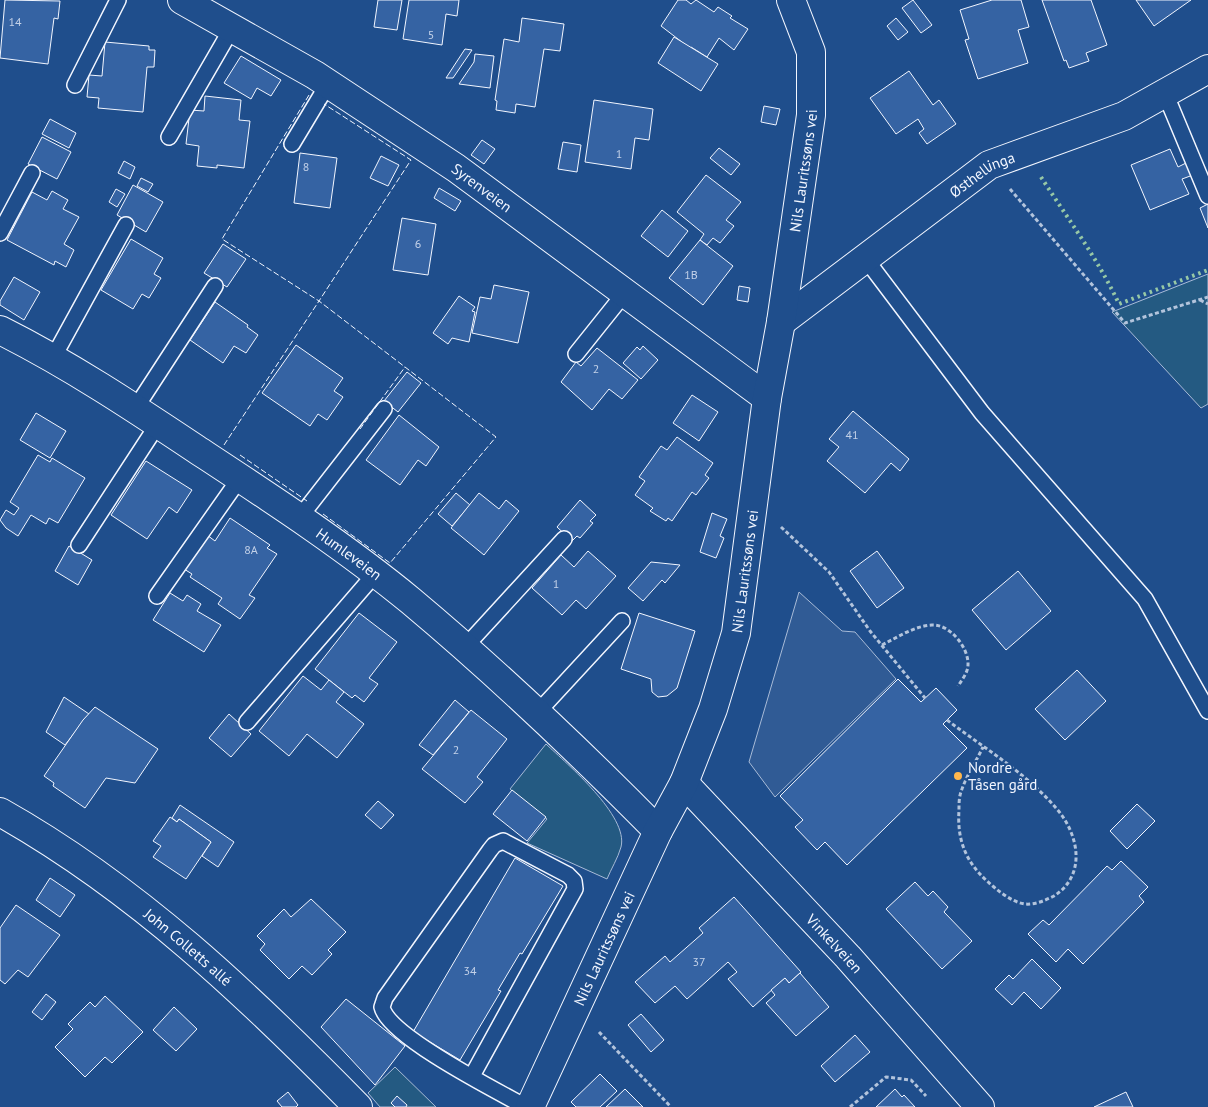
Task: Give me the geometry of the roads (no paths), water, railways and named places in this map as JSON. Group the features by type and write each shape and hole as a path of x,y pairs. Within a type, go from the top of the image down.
{"street":[{"name":"Syrenveien","path":"182,0 328,84 456,168 766,398"},
{"name":"Nils Lauritssøns vei","path":"530,1107 658,831 684,783 712,710 736,633 766,398 781,322 811,115 811,52 791,0"},
{"name":"Østhellinga","path":"781,322 989,164 1124,116 1208,69"},
{"name":"Humleveien","path":"0,330 53,358 135,409 300,517 410,600 537,713 658,831"},
{"name":"Vinkelveien","path":"684,783 848,957 980,1107"},
{"name":"John Colletts allé","path":"0,812 48,840 158,919 241,991 358,1107"}],"lane":[{"path":"75,85 118,0"},
{"path":"169,137 232,28"},
{"path":"292,144 328,84"},
{"path":"1165,93 1208,196"},
{"path":"0,233 32,173"},
{"path":"53,358 126,225"},
{"path":"865,258 982,414 1144,599 1208,711"},
{"path":"135,409 214,286"},
{"path":"576,354 624,294"},
{"path":"300,517 384,409"},
{"path":"78,545 158,424"},
{"path":"157,596 240,478"},
{"path":"464,648 564,539"},
{"path":"247,722 375,574"},
{"path":"537,713 622,620"},
{"path":"472,1076 575,889 574,881 568,875 504,841 494,845 490,850 385,998 382,1007 390,1021 417,1044 472,1076 526,1107"}],"place":[{"name":"Nordre Tåsen gård","path":"958,776"}]}
